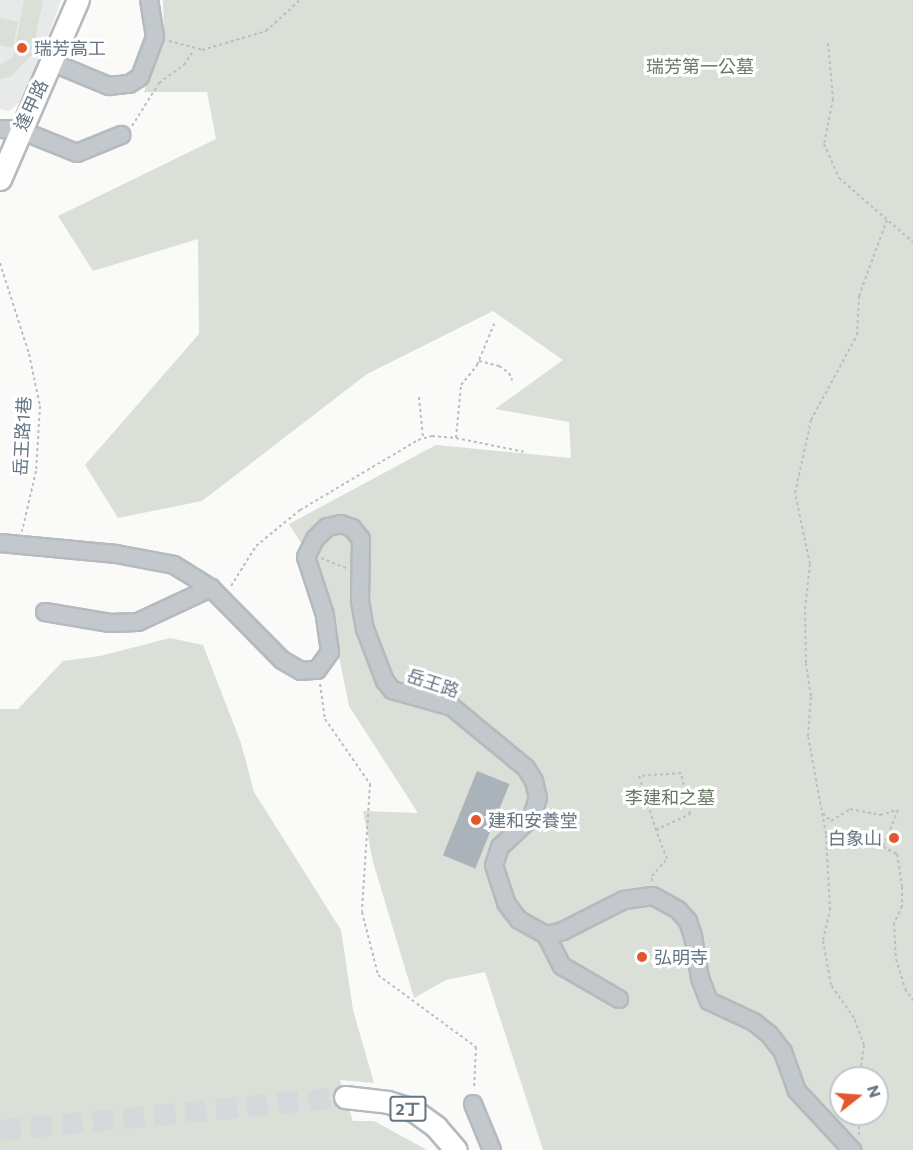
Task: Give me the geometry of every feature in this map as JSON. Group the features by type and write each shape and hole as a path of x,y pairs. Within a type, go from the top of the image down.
{"main road":[{"name":"逢甲路","path":"0,178 10,130 51,62 78,0"},
{"name":"2丁","path":"345,1097 388,1102 413,1110 436,1127 456,1150"}],"street":[{"path":"51,62 110,86 121,87 140,77 155,37 149,0"},
{"path":"10,130 77,153 121,135"},
{"name":"岳王路","path":"306,557 315,539 327,527 341,524 352,528 361,539 360,566 364,629 385,681 392,690 430,699 459,711 526,768 534,781 538,798 532,817 500,847 494,865 506,903 519,920 546,935"},
{"path":"0,543 19,543 152,560 174,565 216,593 282,660 301,671 317,670 330,652 325,615 306,557"},
{"path":"45,612 110,623 138,622 216,593"},
{"path":"619,999 562,966 546,935 563,931 624,900 653,896 678,910 688,921 700,978 709,1001 754,1022 769,1034 783,1052 797,1091 856,1146"},
{"path":"473,1104 492,1150"}],"path":[{"path":"155,37 193,51 266,32 300,0"},
{"path":"828,43 833,99 824,144 839,177 888,217 913,242"},
{"path":"121,135 135,124 159,83 184,64 193,51"},
{"path":"861,1066 864,1045 854,1018 831,985 823,940 830,910 823,813 808,736 811,696 806,663 805,609 810,564 795,493 811,420 857,335 859,297 888,217"},
{"name":"岳王路1巷","path":"0,263 31,364 40,406 36,471 19,543"},
{"path":"456,438 461,385 479,361 495,322"},
{"path":"479,361 499,366 509,373 512,380"},
{"path":"419,397 423,438"},
{"path":"216,593 256,546 300,510 423,438 456,438 525,452"},
{"path":"306,557 327,558 351,570 360,566"},
{"path":"317,670 325,719 370,784 362,912 378,975 476,1047 473,1104"},
{"path":"653,896 652,876 667,860 656,830 639,776 681,773 690,814 656,830"},
{"path":"823,813 831,821 850,809 880,815 898,810 883,847 897,854 902,887 902,906 894,922 896,959 904,989 913,1000"},
{"path":"856,1146 858,1126"}],"shaded area":[{"name":"瑞芳高工","path":"0,0 61,0 27,96 9,111 0,109"}],"green space":[{"path":"24,0 43,0 32,55 11,76 0,79 0,65 13,57"},
{"path":"163,0 913,0 913,1150 543,1150 485,972 446,980 414,998 373,862 363,811 418,813 349,706 323,577 289,524 436,445 571,458 569,422 495,409 563,360 493,311 367,374 202,501 118,518 85,465 199,334 198,239 93,271 58,216 216,139 207,92 144,92 164,35"},
{"path":"0,18 18,22 13,48 0,45"},
{"path":"170,638 203,645 241,743 254,792 341,930 353,1010 374,1083 340,1080 353,1121 374,1121 427,1150 0,1150 0,709 18,709 63,661 100,656"}],"building":[{"name":"建和安養堂","path":"477,771 509,784 475,868 443,855"}],"tunnel":[{"path":"0,1130 345,1097"}],"place":[{"name":"瑞芳高工","path":"22,48"},
{"name":"建和安養堂","path":"476,820"},
{"name":"白象山","path":"894,838"},
{"name":"弘明寺","path":"642,957"}],"park label":[{"name":"瑞芳第一公墓","path":"700,66"},
{"name":"李建和之墓","path":"670,797"}]}
